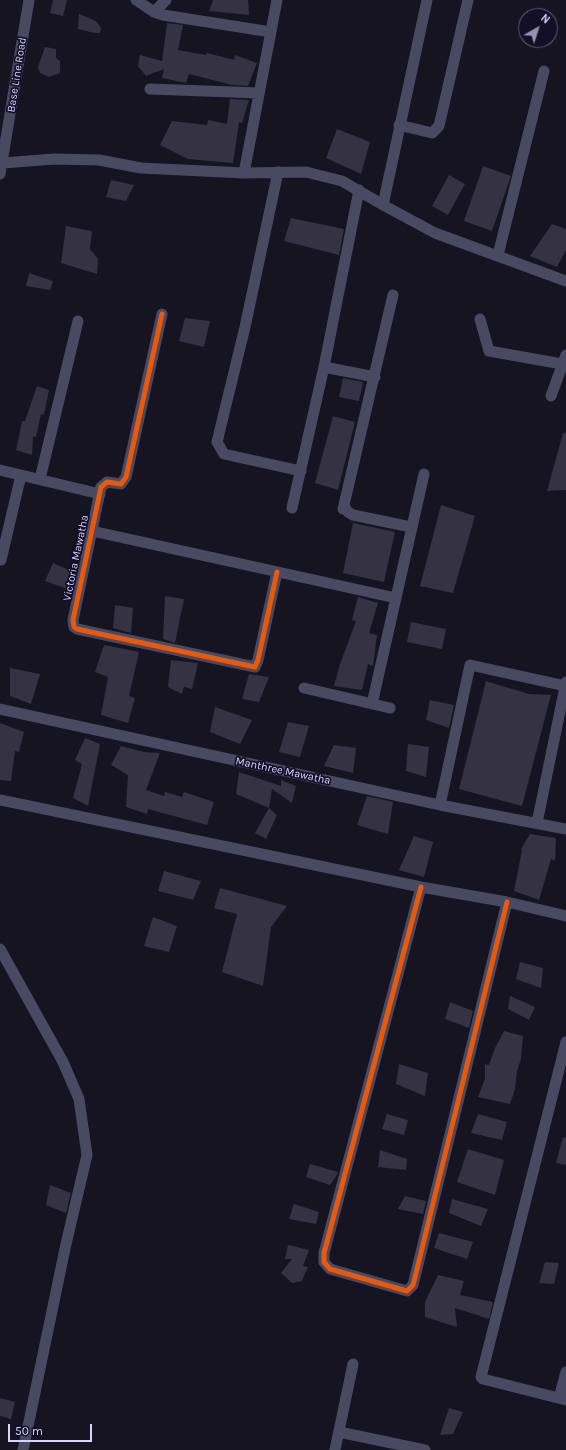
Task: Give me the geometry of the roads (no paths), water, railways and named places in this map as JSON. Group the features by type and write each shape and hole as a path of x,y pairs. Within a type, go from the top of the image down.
{"street":[{"name":"Base Line Road","path":"0,174 29,0"},
{"path":"136,0 154,12 163,15 271,32"},
{"path":"154,12 166,0"},
{"path":"244,173 277,0"},
{"path":"383,205 427,0"},
{"path":"399,125 432,133 439,126 468,0"},
{"path":"498,255 544,71"},
{"path":"150,89 259,93"},
{"path":"3,163 54,159 99,160 141,168 244,173 306,172 342,181 435,233 566,281"},
{"path":"278,172 245,327 217,442 224,454 300,471"},
{"path":"292,508 324,367 359,190"},
{"path":"394,295 343,508 352,515 411,528"},
{"path":"0,470 100,494 101,487 107,482 121,484 126,477 162,314"},
{"path":"480,319 489,351 564,359 551,396"},
{"path":"40,479 78,321"},
{"path":"324,367 375,377"},
{"path":"372,704 424,474"},
{"path":"2,560 21,475"},
{"name":"Victoria Mawatha","path":"100,494 73,620 74,627 77,629 255,667 277,572"},
{"path":"92,531 396,598"},
{"path":"440,805 470,665 565,684 536,823"},
{"path":"304,688 390,708"},
{"name":"Manthree Mawatha","path":"0,709 440,805 566,829"},
{"path":"0,800 421,887 507,902 566,916"},
{"path":"421,887 324,1253 324,1262 330,1269 407,1291 413,1285 507,902"},
{"path":"0,949 63,1062 79,1099 87,1156 66,1244 23,1450"},
{"path":"566,1042 481,1376 483,1379 563,1399 566,1372"},
{"path":"335,1450 353,1364"},
{"path":"339,1432 425,1450"}]}
